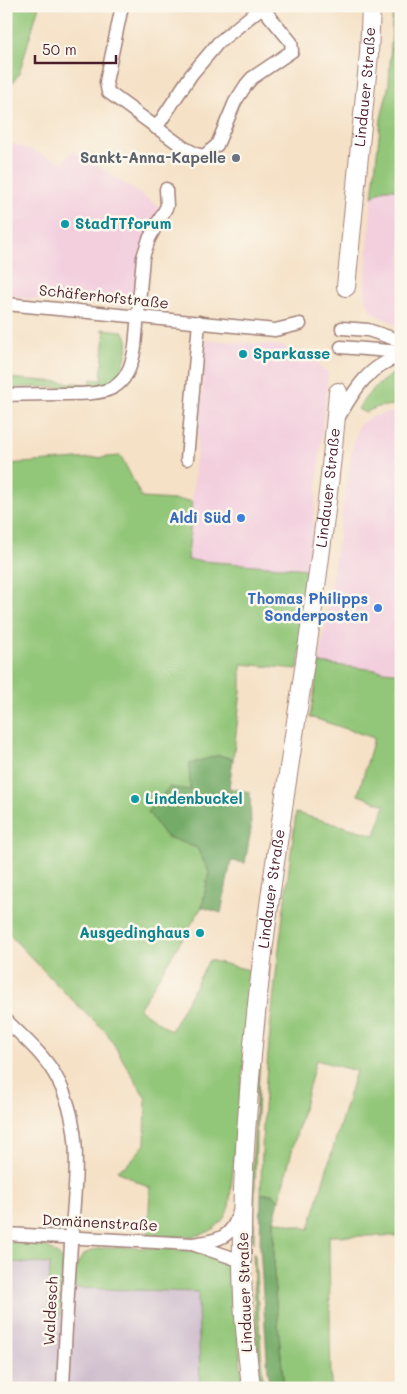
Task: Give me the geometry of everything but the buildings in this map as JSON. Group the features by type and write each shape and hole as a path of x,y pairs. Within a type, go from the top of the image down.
{"main road":[{"name":"Lindauer Straße","path":"346,287 369,54 371,6"},
{"name":"Lindauer Straße","path":"251,1388 243,1300 242,1261 242,1198 250,1080 260,971 306,660 338,392"}],"street":[{"path":"122,6 106,82 108,92 156,128 183,147 204,156 217,145 235,102 246,85 265,69 290,54 293,48 291,42 262,7 218,43 190,75 156,128"},
{"path":"6,395 92,394 114,388 125,377 133,359 143,257 149,238 168,206 166,189"},
{"name":"Schäferhofstraße","path":"6,304 275,330 300,324"},
{"path":"187,459 199,322"},
{"path":"342,328 368,330 401,341"},
{"path":"341,347 401,352"},
{"path":"335,424 352,394 368,376 387,362 401,357"},
{"name":"Waldesch","path":"6,1020 41,1055 54,1074 64,1096 73,1124 77,1174 71,1237 63,1388"},
{"name":"Domänenstraße","path":"6,1234 193,1244 211,1241 228,1235 236,1222 242,1198"},
{"name":"Domänenstraße","path":"193,1244 242,1261"}],"shaded area":[{"path":"6,141 62,162 74,150 161,208 133,298 124,306 6,297"},
{"path":"384,189 401,189 401,327 378,316 369,308 366,298 365,286 372,197"},
{"path":"207,340 282,346 313,356 322,370 328,371 309,569 188,560"},
{"path":"401,410 401,673 319,663 353,445 358,426 371,417"},
{"path":"6,1262 64,1264 73,1288 198,1292 200,1388 6,1388"}],"green space":[{"path":"6,6 39,6 19,74 6,91"},
{"path":"393,6 401,6 401,189 384,189 372,197 381,119 389,84"},
{"path":"102,329 123,331 127,340 128,346 125,361 118,374 111,381 102,385 87,387 6,388 6,378 90,384 91,379 101,380 105,331 102,331"},
{"path":"401,369 401,404 377,407 365,413 358,409 377,386"},
{"path":"121,456 142,498 192,501 188,560 309,569 298,669 241,664 241,691 233,759 219,755 190,790 165,836 197,848 209,872 202,907 139,1009 171,1031 209,960 253,971 229,1208 223,1220 215,1228 195,1236 184,1237 148,1235 150,1188 117,1171 129,1163 145,1144 146,1099 107,1033 64,992 6,931 6,464"},
{"path":"319,663 401,673 401,1236 329,1236 331,1388 284,1388 274,1281 274,1220 309,1229 356,1071 316,1060 279,1200 272,1194 261,1194 268,1051 296,813 375,835 385,805 358,795 374,738 310,717"},
{"path":"219,755 233,759 229,788 250,792 251,829 245,863 231,861 221,913 202,907 209,872 197,848 165,836 148,812 169,787 190,790 189,764"},
{"path":"270,965 259,1073 254,1243 252,1240 252,1171 259,1040"},
{"path":"261,1194 272,1194 279,1200 274,1220 274,1281 284,1388 269,1388 260,1247"},
{"path":"6,1242 38,1244 50,1249 64,1261 60,1316 48,1315 50,1264 6,1262"},
{"path":"110,1247 185,1250 213,1256 225,1262 231,1271 234,1284 243,1388 200,1388 198,1292 73,1288 76,1270 81,1258 92,1251"},
{"path":"253,1252 255,1256 263,1388 260,1388 256,1338"}],"place":[{"name":"Sankt-Anna-Kapelle","path":"236,158"},
{"name":"StadTTforum","path":"65,224"},
{"name":"Sparkasse","path":"243,354"},
{"name":"Aldi Süd","path":"241,518"},
{"name":"Thomas Philipps Sonderposten","path":"378,608"},
{"name":"Lindenbuckel","path":"135,799"},
{"name":"Ausgedinghaus","path":"200,933"}]}
